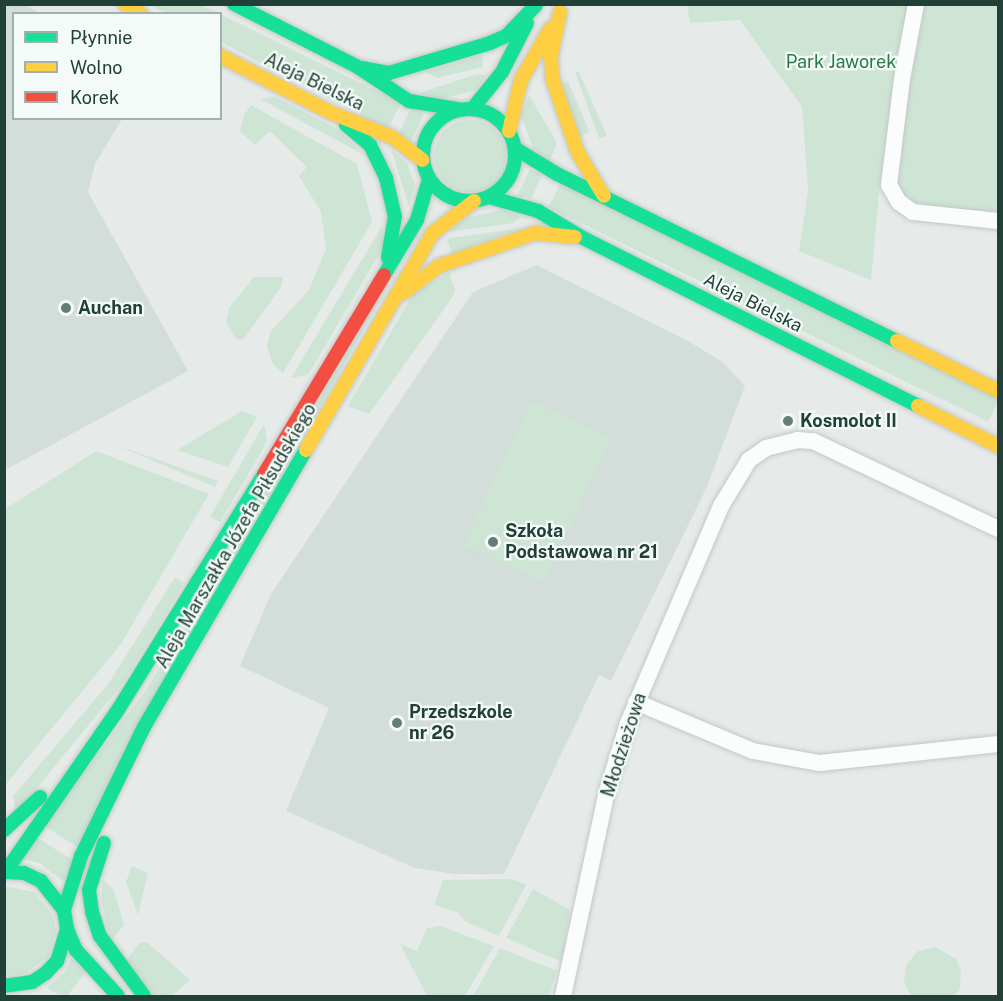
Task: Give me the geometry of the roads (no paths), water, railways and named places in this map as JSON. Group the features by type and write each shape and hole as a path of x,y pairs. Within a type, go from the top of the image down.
{"main road":[{"path":"125,4 138,12"},
{"name":"Aleja Bielska","path":"234,4 356,66 409,101 458,109"},
{"path":"356,66 389,73 490,43 506,36 537,5"},
{"path":"473,108 502,72 537,5"},
{"path":"509,131 521,80 562,8"},
{"path":"562,8 551,56 552,78 578,153 604,196"},
{"name":"Aleja Bielska","path":"222,57 332,113 392,137 422,160"},
{"path":"473,108 487,112 509,131 516,149 510,178 489,197 474,201 448,197 429,179 422,160 423,147 431,128 458,109 473,108"},
{"path":"332,113 370,145 386,178 394,216 394,236 382,282"},
{"name":"Aleja Bielska","path":"516,149 557,174 999,391"},
{"name":"Aleja Marszałka Józefa Piłsudskiego","path":"5,871 116,713 382,282 417,220 429,179"},
{"name":"Aleja Bielska","path":"489,197 538,211 583,238 999,446"},
{"name":"Aleja Marszałka Józefa Piłsudskiego","path":"64,910 81,856 144,727 433,233 474,201"},
{"path":"395,299 438,266 535,233 583,238"},
{"path":"4,830 23,816 116,713"},
{"path":"144,727 96,866 89,901 100,936 144,996"},
{"path":"5,871 24,873 41,881 64,910 67,930 76,950 118,996"},
{"path":"10,986 46,973 57,961 67,930"},
{"path":"10,986 43,995"}],"street":[{"path":"916,4 902,79 889,185 898,202 913,212 999,221"},
{"name":"Młodzieżowa","path":"563,996 606,795 636,702 721,506 749,460 766,448 797,440 830,446 999,529"},
{"path":"636,702 753,751 820,763 999,744"}],"place":[{"name":"Auchan","path":"66,308"},
{"name":"Kosmolot II","path":"788,421"},
{"name":"Szkoła Podstawowa nr 21","path":"493,542"},
{"name":"Przedszkole nr 26","path":"397,723"}],"park label":[{"name":"Park Jaworek","path":"841,62"}]}
